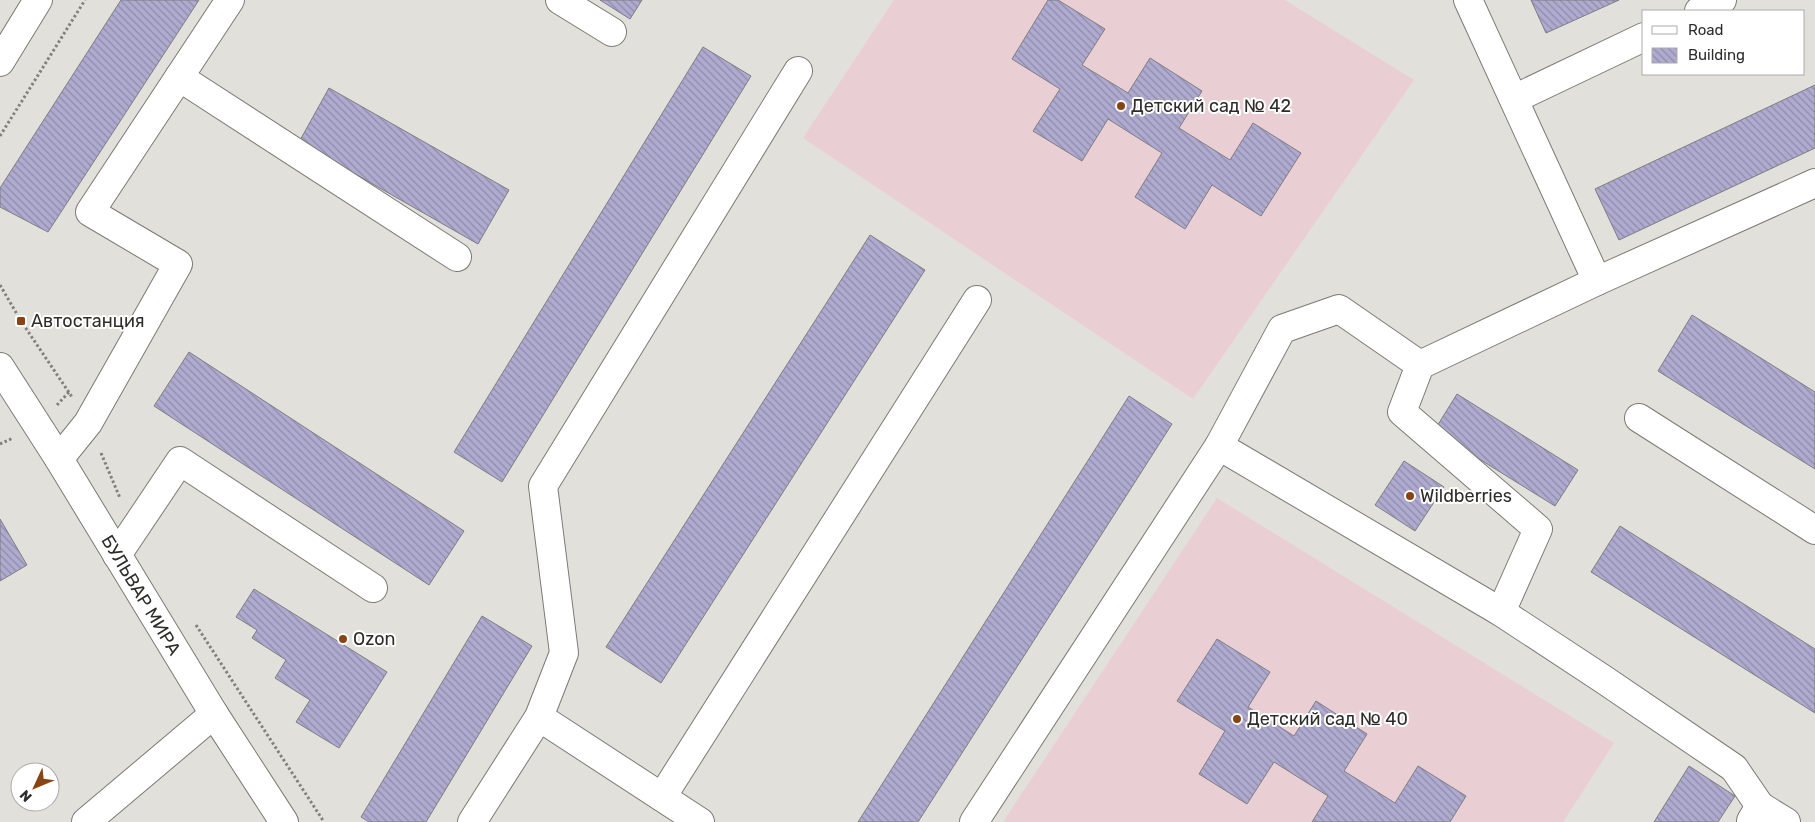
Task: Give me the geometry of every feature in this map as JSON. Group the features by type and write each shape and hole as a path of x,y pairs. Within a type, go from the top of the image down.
{"street":[{"path":"0,62 7,28 38,0"},
{"path":"59,459 88,423 178,264 90,212 230,0"},
{"path":"560,0 612,32"},
{"path":"1468,0 1597,281"},
{"path":"1701,10 1722,0"},
{"path":"1514,99 1642,38"},
{"path":"472,822 539,717 564,653 543,486 798,71"},
{"path":"179,77 457,257"},
{"path":"1501,612 1538,528 1402,412 1420,365 1597,281 1815,182"},
{"path":"662,797 977,300"},
{"path":"974,822 1219,446 1282,329 1339,309 1420,365"},
{"name":"БУЛЬВАР МИРА","path":"0,367 59,459 214,714 284,822"},
{"path":"1639,418 1815,530"},
{"path":"1219,446 1501,612 1734,768 1755,814 1786,822"},
{"path":"117,555 180,461 373,588"},
{"path":"86,822 214,714"},
{"path":"539,717 700,822"}],"path":[{"path":"0,136 85,0"},
{"path":"0,123 5,126"},
{"path":"0,285 21,321 69,392"},
{"path":"88,423 134,530"},
{"path":"194,622 324,822"}],"shaded area":[{"path":"894,0 1285,0 1414,80 1193,399 803,138"},
{"path":"1217,498 1614,743 1563,822 1003,822"}],"building":[{"path":"121,0 199,0 48,232 0,207 0,188"},
{"path":"600,0 642,0 630,19"},
{"name":"Детский сад № 42","path":"1048,0 1058,0 1105,29 1082,65 1128,93 1150,58 1202,91 1179,128 1230,160 1253,123 1301,153 1261,216 1212,185 1185,229 1135,197 1162,153 1108,119 1082,161 1033,131 1060,89 1012,59"},
{"path":"1531,0 1619,0 1546,33"},
{"path":"703,47 751,76 502,482 454,452"},
{"path":"1815,85 1815,148 1619,240 1595,189"},
{"path":"329,88 509,190 478,244 299,142"},
{"path":"870,235 925,270 661,683 606,647"},
{"path":"1692,315 1815,392 1815,469 1658,371"},
{"path":"189,352 464,531 429,585 154,406"},
{"path":"1457,394 1578,470 1555,506 1434,431"},
{"path":"1129,396 1172,424 918,822 858,822"},
{"name":"Wildberries","path":"1404,461 1444,487 1415,531 1375,505"},
{"path":"0,519 27,565 0,581"},
{"path":"1620,526 1815,649 1815,713 1591,572"},
{"path":"254,589 387,672 339,748 296,722 310,700 275,678 286,660 252,638 257,630 236,617"},
{"path":"482,616 532,646 426,822 369,822 361,817"},
{"name":"Детский сад № 40","path":"1217,639 1270,672 1248,707 1294,736 1316,701 1367,734 1344,771 1395,803 1418,766 1466,796 1450,822 1312,822 1328,796 1274,762 1247,804 1199,774 1225,731 1177,701"},
{"path":"1689,766 1735,796 1718,822 1654,822"}],"place":[{"name":"Детский сад № 42","path":"1121,106"},
{"name":"Автостанция","path":"21,321"},
{"name":"Wildberries","path":"1410,496"},
{"name":"Ozon","path":"343,639"},
{"name":"Детский сад № 40","path":"1237,719"}]}
